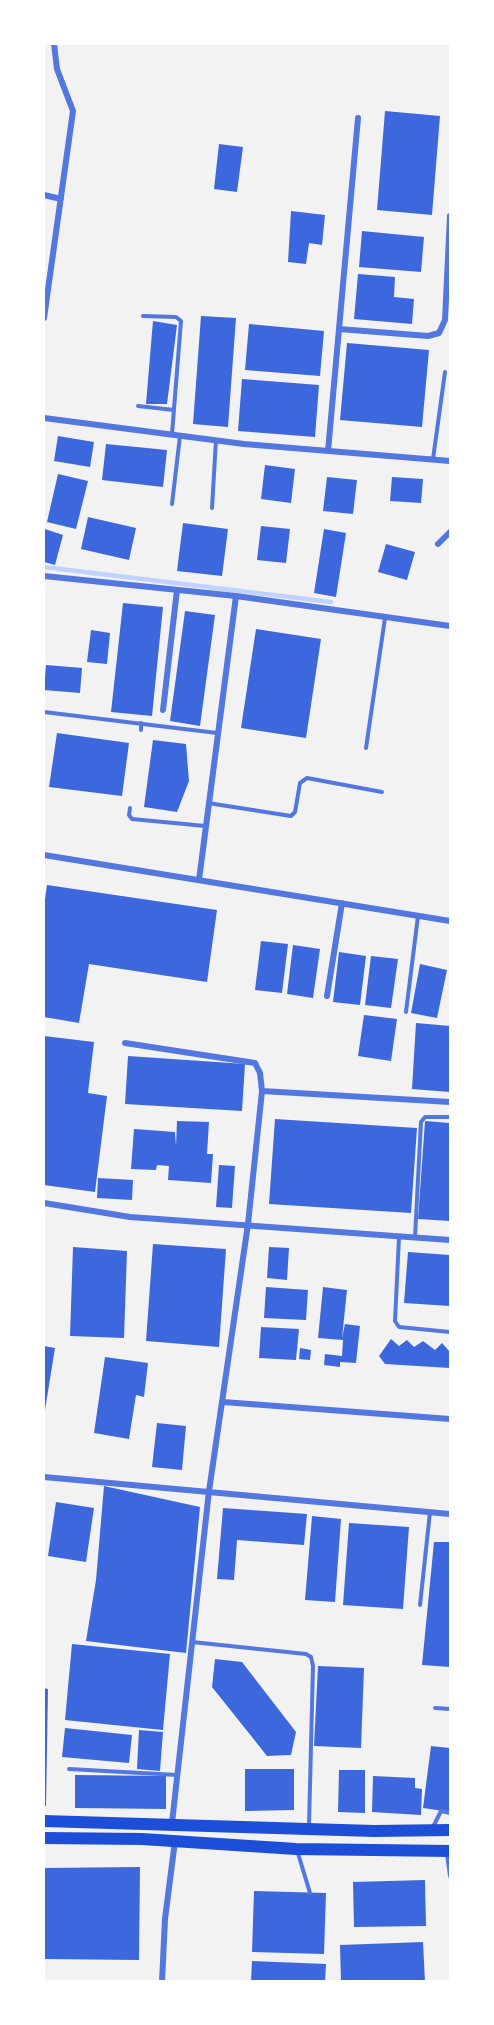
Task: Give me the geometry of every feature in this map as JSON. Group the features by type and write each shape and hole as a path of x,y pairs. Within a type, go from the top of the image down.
{"main road":[{"path":"44,1821 172,1823 309,1829 450,1830"},
{"path":"44,1838 175,1841 296,1849 448,1851"}],"street":[{"path":"44,318 46,283 73,111 57,69 54,44"},
{"path":"328,451 358,118"},
{"path":"44,195 61,198"},
{"path":"339,329 428,336 439,333 445,320 450,216"},
{"path":"44,418 216,440 450,461"},
{"path":"438,544 450,532"},
{"path":"44,576 236,596 450,626"},
{"path":"163,710 177,590"},
{"path":"199,880 236,596"},
{"path":"44,855 450,921"},
{"path":"327,996 342,903"},
{"path":"125,1043 255,1063 260,1073 262,1091 248,1224 209,1491 172,1823"},
{"path":"262,1091 450,1102"},
{"path":"44,1203 130,1218 248,1224 450,1240"},
{"path":"223,1402 450,1419"},
{"path":"44,1477 450,1514"},
{"path":"162,1982 165,1919 175,1841"}],"lane":[{"path":"143,316 176,317 181,321 171,434"},
{"path":"433,459 445,372"},
{"path":"138,406 174,410"},
{"path":"172,504 180,435"},
{"path":"212,508 216,440"},
{"path":"366,748 385,618"},
{"path":"44,712 217,733"},
{"path":"141,723 141,730"},
{"path":"208,803 291,816 295,812 300,783 302,779 307,778 382,792"},
{"path":"130,808 129,815 132,819 205,826"},
{"path":"406,1012 418,916"},
{"path":"415,1238 421,1122 425,1117 450,1117"},
{"path":"399,1237 394,1321 399,1327 407,1329 450,1332"},
{"path":"420,1605 430,1512"},
{"path":"191,1642 306,1654 311,1657 309,1829"},
{"path":"435,1708 450,1709"},
{"path":"69,1769 177,1775"},
{"path":"432,1829 441,1811 450,1813"},
{"path":"296,1849 310,1893"},
{"path":"448,1851 450,1876"}],"building":[{"path":"385,111 440,116 432,215 377,210"},
{"path":"219,144 243,147 237,192 214,189"},
{"path":"291,211 325,215 322,245 309,243 306,264 288,262"},
{"path":"362,231 424,237 421,272 359,267"},
{"path":"358,274 395,277 394,297 414,299 412,324 354,319"},
{"path":"201,316 236,318 228,427 193,424"},
{"path":"153,321 177,325 167,404 146,404"},
{"path":"249,324 324,331 320,376 245,370"},
{"path":"347,343 429,350 422,427 340,420"},
{"path":"242,379 319,385 315,437 238,431"},
{"path":"58,436 94,442 90,467 54,461"},
{"path":"106,444 167,450 163,487 102,480"},
{"path":"265,465 295,469 291,503 261,499"},
{"path":"58,474 88,481 76,529 47,522"},
{"path":"327,477 357,480 353,514 323,511"},
{"path":"392,477 423,479 421,503 390,501"},
{"path":"88,517 136,528 129,560 81,549"},
{"path":"183,523 228,529 222,576 177,571"},
{"path":"261,526 290,529 286,563 257,560"},
{"path":"45,529 63,535 55,565 44,562"},
{"path":"324,529 346,533 336,597 314,593"},
{"path":"386,544 415,552 407,580 378,572"},
{"path":"123,603 163,607 152,716 111,712"},
{"path":"185,611 215,615 200,726 170,721"},
{"path":"256,629 321,639 306,738 241,728"},
{"path":"91,630 110,633 107,664 87,662"},
{"path":"46,665 82,668 80,693 44,690"},
{"path":"57,733 129,743 122,796 49,787"},
{"path":"153,740 186,744 189,781 177,812 144,807"},
{"path":"47,885 217,910 207,982 89,964 79,1023 44,1017 44,906"},
{"path":"261,941 288,944 282,993 255,990"},
{"path":"293,945 320,949 313,998 287,994"},
{"path":"339,952 366,956 360,1005 333,1002"},
{"path":"371,956 398,959 391,1008 365,1005"},
{"path":"420,964 447,970 437,1018 411,1013"},
{"path":"364,1015 397,1019 391,1061 358,1056"},
{"path":"416,1023 450,1026 450,1092 412,1089"},
{"path":"44,1036 94,1042 88,1093 107,1096 95,1192 44,1185"},
{"path":"128,1056 245,1064 242,1111 125,1104"},
{"path":"275,1119 417,1128 411,1213 269,1204"},
{"path":"177,1121 209,1122 207,1154 213,1154 211,1183 168,1180 169,1166 157,1165 156,1170 131,1169 134,1129 175,1132 176,1146"},
{"path":"425,1121 450,1123 450,1221 418,1219"},
{"path":"219,1165 235,1166 232,1208 216,1207"},
{"path":"98,1178 133,1180 132,1200 97,1198"},
{"path":"153,1244 226,1249 219,1347 146,1341"},
{"path":"73,1247 127,1251 124,1338 70,1336"},
{"path":"269,1247 289,1248 287,1280 267,1278"},
{"path":"408,1252 450,1255 450,1306 404,1303"},
{"path":"266,1287 308,1290 306,1320 264,1318"},
{"path":"323,1287 347,1290 342,1338 345,1324 360,1326 356,1363 340,1362 340,1367 324,1365 325,1354 342,1356 343,1340 318,1338"},
{"path":"261,1327 299,1329 296,1360 259,1358"},
{"path":"391,1339 399,1346 407,1340 414,1347 423,1341 435,1350 442,1343 450,1352 450,1368 385,1364 379,1356"},
{"path":"44,1346 55,1348 45,1410 44,1410"},
{"path":"300,1348 311,1350 310,1360 299,1359"},
{"path":"105,1357 148,1363 144,1397 136,1395 129,1439 94,1433"},
{"path":"157,1423 186,1426 182,1470 152,1467"},
{"path":"104,1486 200,1507 186,1653 86,1641 96,1580"},
{"path":"56,1502 94,1508 86,1562 48,1556"},
{"path":"223,1508 307,1514 304,1545 237,1540 234,1580 217,1579"},
{"path":"312,1516 341,1519 335,1602 305,1600"},
{"path":"349,1523 409,1527 403,1609 343,1605"},
{"path":"434,1542 450,1542 450,1667 422,1665"},
{"path":"72,1644 170,1654 163,1730 65,1720"},
{"path":"215,1659 242,1662 296,1732 291,1755 267,1756 212,1687"},
{"path":"318,1666 364,1668 361,1748 314,1746"},
{"path":"44,1688 48,1689 46,1806 44,1806"},
{"path":"65,1728 132,1735 129,1763 62,1757"},
{"path":"139,1730 163,1732 160,1771 137,1769"},
{"path":"431,1746 450,1748 450,1812 423,1808"},
{"path":"245,1769 294,1769 294,1810 245,1811"},
{"path":"339,1770 365,1770 365,1813 338,1812"},
{"path":"75,1775 166,1776 166,1809 75,1808"},
{"path":"373,1776 415,1778 415,1788 422,1789 421,1815 372,1812"},
{"path":"140,1867 139,1960 44,1959 44,1868"},
{"path":"425,1880 426,1926 354,1927 353,1882"},
{"path":"254,1891 326,1893 324,1954 252,1952"},
{"path":"423,1942 425,1982 341,1982 340,1945"},
{"path":"252,1961 326,1964 325,1982 251,1982"}],"waterway":[{"path":"44,567 331,602"}]}
